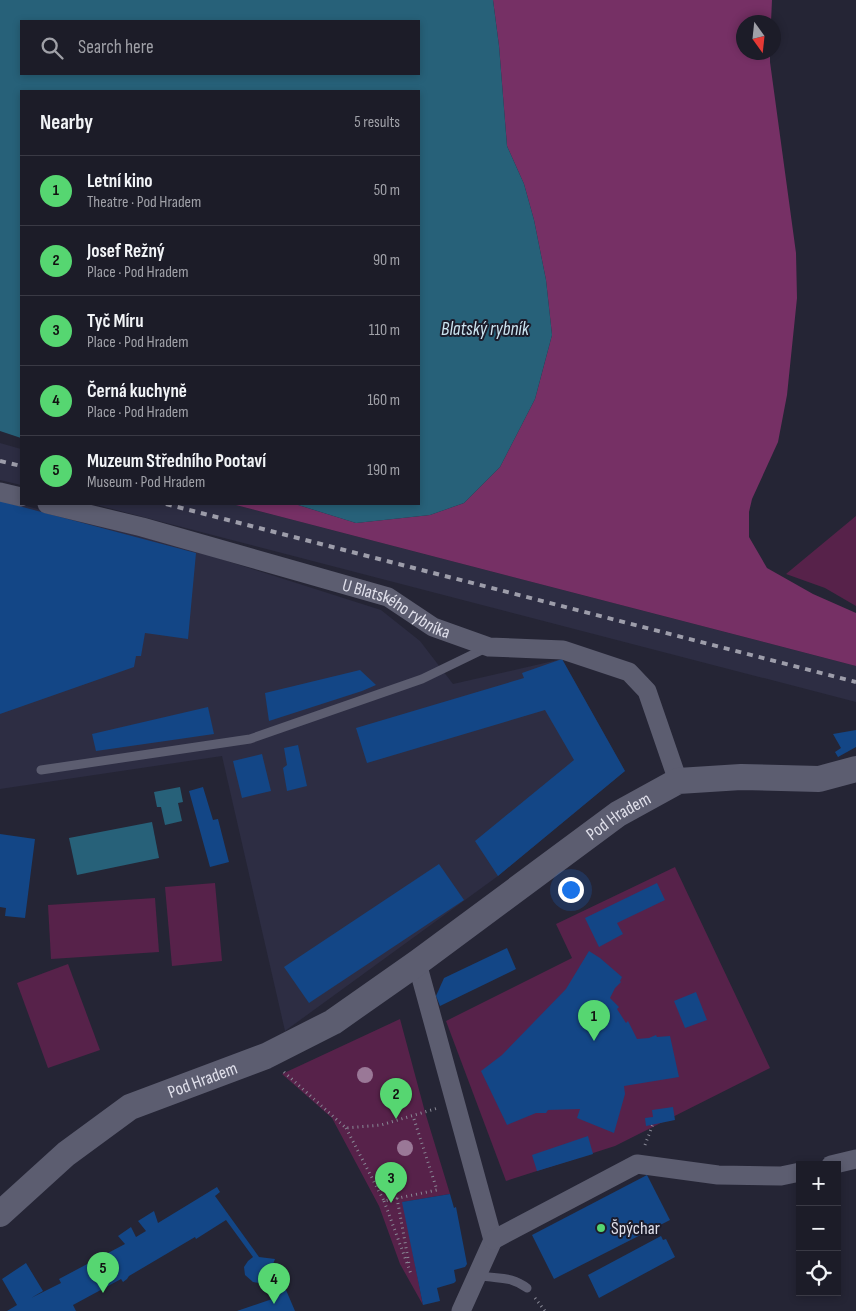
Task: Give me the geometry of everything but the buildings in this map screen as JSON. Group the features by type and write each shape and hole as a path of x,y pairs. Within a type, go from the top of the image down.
{"street":[{"path":"0,492 20,497"},
{"name":"U Blatského rybníka","path":"51,505 142,527 388,597 433,627 489,647 563,650 629,672 647,691 678,781"},
{"name":"Pod Hradem","path":"0,1214 66,1154 130,1107 266,1056 333,1022 417,963 618,814 678,781 741,777 819,779 856,769"},
{"path":"417,963 494,1240"},
{"path":"841,1163 856,1159"},
{"path":"461,1311 494,1240 637,1164 718,1175 780,1176 796,1173"}],"lane":[{"path":"41,770 250,739 422,680 489,647"},
{"path":"478,1275 505,1277 518,1281 527,1288"}],"path":[{"path":"266,1056 346,1128 384,1201 411,1274 397,1198"},
{"path":"346,1128 381,1125 456,1103"},
{"path":"384,1201 437,1190 413,1116"}],"shaded area":[{"path":"493,0 772,0 771,15 736,15 736,60 770,60 796,253 797,298 787,395 778,442 752,499 749,512 749,537 767,568 813,594 856,613 856,666 236,505 298,505 356,523 430,515 464,503 500,467 535,399 552,335 546,280 534,220 524,184 507,146 499,46"},
{"path":"0,443 20,449 20,485 0,480"},
{"path":"0,499 199,552 381,610 420,641 453,684 562,659 625,771 498,876 285,1031 222,756 0,789"},
{"path":"97,505 236,505 856,666 856,702"},
{"path":"856,516 856,606 825,588 786,574"},
{"path":"675,867 770,1068 615,1146 506,1181 446,1021 572,958 556,924"},
{"path":"215,883 222,961 172,966 165,887"},
{"path":"155,898 159,952 51,959 48,905"},
{"path":"68,964 100,1050 48,1068 17,983"},
{"path":"400,1019 425,1112 450,1194 403,1202 423,1305 400,1264 379,1206 332,1118 282,1074"}],"water":[{"name":"Blatský rybník","path":"0,0 493,0 499,46 507,146 524,184 534,220 546,280 552,335 535,399 500,467 464,503 430,515 356,523 298,505 420,505 420,90 20,90 20,438 0,431"},
{"path":"180,787 183,802 178,803 182,821 165,825 161,807 157,807 154,792"},
{"path":"152,822 159,858 77,875 69,838"}],"railway":[{"path":"0,461 20,466"},
{"path":"170,505 856,682"}],"place":[{"name":"Letní kino","path":"594,1041"},
{"name":"Josef Režný","path":"396,1119"},
{"name":"Tyč Míru","path":"391,1203"},
{"name":"Špýchar","path":"601,1228"},
{"name":"Muzeum Středního Pootaví","path":"103,1293"},
{"name":"Černá kuchyně","path":"274,1304"}]}
